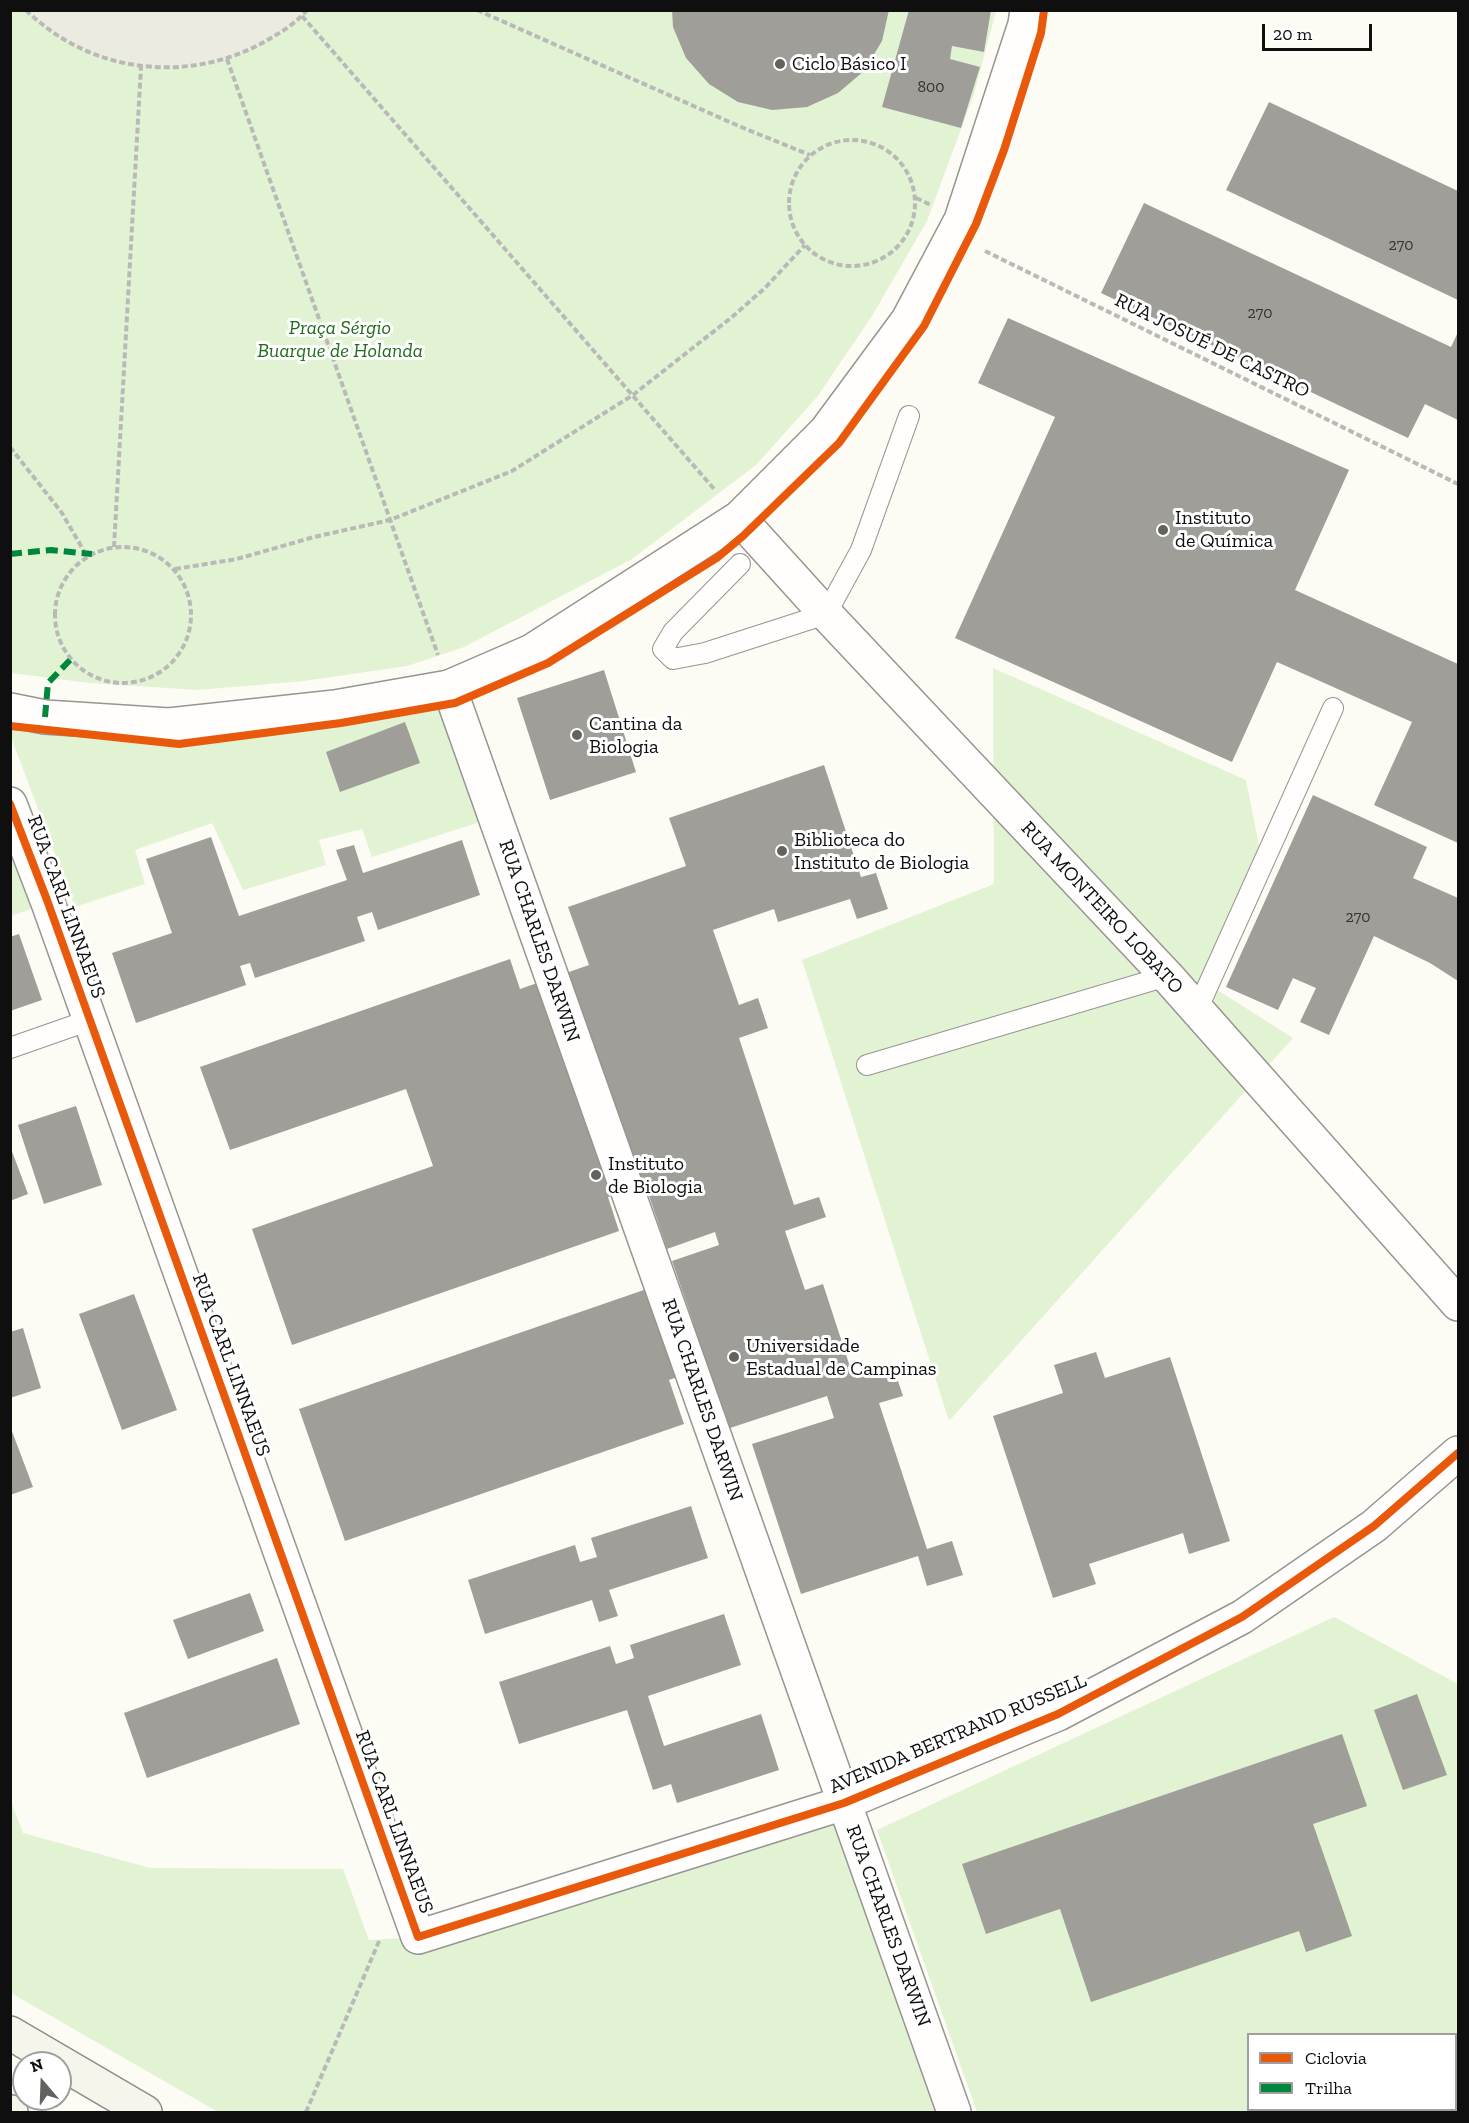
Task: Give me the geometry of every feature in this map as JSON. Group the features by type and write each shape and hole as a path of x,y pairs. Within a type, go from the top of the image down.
{"main road":[{"path":"10,2033 146,2112"}],"street":[{"path":"10,710 45,717 169,725 335,707 449,687 532,651 739,518 833,422 908,320 961,220 1025,24 1026,10"},
{"name":"RUA MONTEIRO LOBATO","path":"739,518 826,614 1167,976 1458,1304"},
{"name":"RUA CHARLES DARWIN","path":"449,687 954,2112"},
{"name":"RUA CARL LINNAEUS","path":"10,804 90,1020 418,1937"},
{"name":"AVENIDA BERTRAND RUSSELL","path":"418,1937 844,1803 1058,1713 1242,1617 1374,1526 1458,1453"}],"lane":[{"path":"740,564 674,632 663,649 673,659 705,653 826,614 861,549 909,416"},
{"path":"1197,1010 1333,708"},
{"path":"867,1065 1167,976"},
{"path":"10,1048 90,1020"}],"path":[{"path":"26,10 63,39 100,57 141,67 184,67 226,59 254,48 279,33 307,10"},
{"path":"477,10 741,127 810,155"},
{"path":"302,16 718,494"},
{"path":"226,59 449,687"},
{"path":"114,547 141,67"},
{"path":"847,139 867,140 885,148 901,161 911,178 916,198 914,218 906,237 893,252 874,263 852,267 830,263 811,252 806,245 797,236 789,215 789,193 796,172 810,155 827,144 847,139"},
{"path":"175,569 237,559 314,537 390,520 512,471 633,395 732,317 765,288 806,245"},
{"path":"10,447 62,513 85,553"},
{"path":"114,547 131,547 147,550 162,558 175,569 186,587 192,608 191,629 183,649 170,665 152,677 132,683 110,682 88,674 71,659 60,642 55,622 56,601 63,582 75,565 92,554 114,547"},
{"path":"306,2112 401,1891"}],"green space":[{"name":"Praça Sérgio Buarque de Holanda","path":"11,11 996,11 974,94 927,221 872,316 817,397 756,465 632,559 464,647 407,666 304,681 198,690 90,683 11,673"},
{"path":"993,668 1246,780 1266,881 1211,986 1293,1038 949,1421 802,960 994,884"},
{"path":"447,703 486,820 372,857 362,829 319,840 326,865 243,890 212,823 135,850 145,884 75,907 11,737 11,726 179,744 341,723"},
{"path":"10,839 36,907 11,916 10,916"},
{"path":"1334,1617 1458,1684 1458,2112 977,2112 877,1830"},
{"path":"10,1799 23,1833 150,1868 343,1869 369,1940 418,1937 844,1803 938,2112 218,2112 11,1993"}],"shaded area":[{"path":"26,11 307,11 279,33 254,48 227,59 184,67 141,67 101,57 63,40"}],"building":[{"name":"Ciclo Básico I","path":"672,10 889,10 882,41 864,71 838,93 807,107 772,110 738,102 709,84 686,58 673,27"},
{"name":"Ciclo Básico I","path":"909,10 991,10 984,52 952,46 950,59 980,67 961,128 882,107"},
{"path":"1269,102 1458,191 1458,300 1226,190"},
{"path":"1144,203 1451,347 1458,332 1458,420 1425,404 1408,438 1101,293"},
{"name":"Instituto de Química","path":"1008,318 1349,470 1295,590 1458,664 1458,843 1374,805 1412,722 1277,662 1232,762 955,638 1055,417 978,383"},
{"name":"Cantina da Biologia","path":"604,670 636,772 550,800 517,698"},
{"path":"405,722 420,763 340,792 326,752"},
{"name":"Instituto de Biologia","path":"824,765 861,877 876,873 888,909 857,919 850,899 778,922 774,909 713,930 739,1005 758,998 768,1028 739,1038 794,1205 819,1197 826,1217 785,1231 805,1290 823,1284 853,1376 892,1363 903,1396 879,1403 927,1549 952,1541 963,1575 927,1586 918,1556 801,1594 752,1444 834,1418 827,1396 727,1429 706,1367 669,1380 684,1424 345,1541 299,1409 667,1282 682,1326 693,1322 672,1261 719,1245 715,1232 667,1249 645,1184 608,1197 619,1231 292,1345 252,1229 433,1166 406,1089 230,1150 200,1067 510,959 520,989 589,965 568,907 686,866 669,818"},
{"path":"1313,795 1427,847 1413,878 1458,898 1458,981 1430,963 1374,936 1329,1035 1300,1022 1316,988 1293,978 1278,1010 1226,987"},
{"path":"211,837 239,916 347,880 336,850 354,845 363,873 462,840 480,895 378,930 372,912 357,917 365,941 255,978 250,963 240,966 246,985 136,1023 112,953 172,933 146,859"},
{"path":"19,934 42,1000 10,1011 10,937"},
{"path":"76,1106 102,1185 44,1204 18,1125"},
{"path":"10,1146 28,1194 10,1201"},
{"path":"134,1294 177,1410 122,1430 79,1314"},
{"path":"23,1328 41,1388 10,1398 10,1332"},
{"path":"1096,1352 1105,1378 1170,1357 1230,1541 1189,1554 1183,1533 1089,1564 1096,1584 1053,1598 993,1416 1063,1393 1054,1365"},
{"path":"10,1426 33,1487 10,1495"},
{"path":"691,1506 708,1558 609,1590 618,1616 599,1622 592,1600 485,1634 468,1580 575,1545 580,1562 597,1557 591,1538"},
{"path":"250,1593 264,1631 188,1659 173,1620"},
{"path":"724,1614 741,1665 648,1696 664,1746 761,1714 779,1770 677,1803 671,1784 653,1790 627,1710 519,1744 499,1682 610,1646 616,1664 634,1658 630,1645"},
{"path":"277,1658 300,1724 147,1778 124,1713"},
{"path":"1417,1694 1447,1775 1403,1790 1374,1710"},
{"path":"1342,1734 1367,1806 1313,1824 1352,1936 1306,1952 1299,1931 1091,2002 1060,1909 986,1934 962,1864"}],"marked path":[{"path":"10,554 51,550 92,554"},
{"path":"45,717 48,683 71,659"}],"cycle path":[{"path":"10,726 179,744 341,723 455,703 548,663 718,557 743,536 839,443 924,326 976,224 1004,150 1041,33 1044,10"},
{"path":"10,804 47,900 418,1937 844,1803 1058,1714 1242,1617 1374,1526 1458,1453"}],"place":[{"name":"Ciclo Básico I","path":"780,64"},
{"name":"Instituto de Química","path":"1163,530"},
{"name":"Cantina da Biologia","path":"577,735"},
{"name":"Biblioteca do Instituto de Biologia","path":"782,851"},
{"name":"Instituto de Biologia","path":"596,1175"},
{"name":"Universidade Estadual de Campinas","path":"734,1357"}]}
